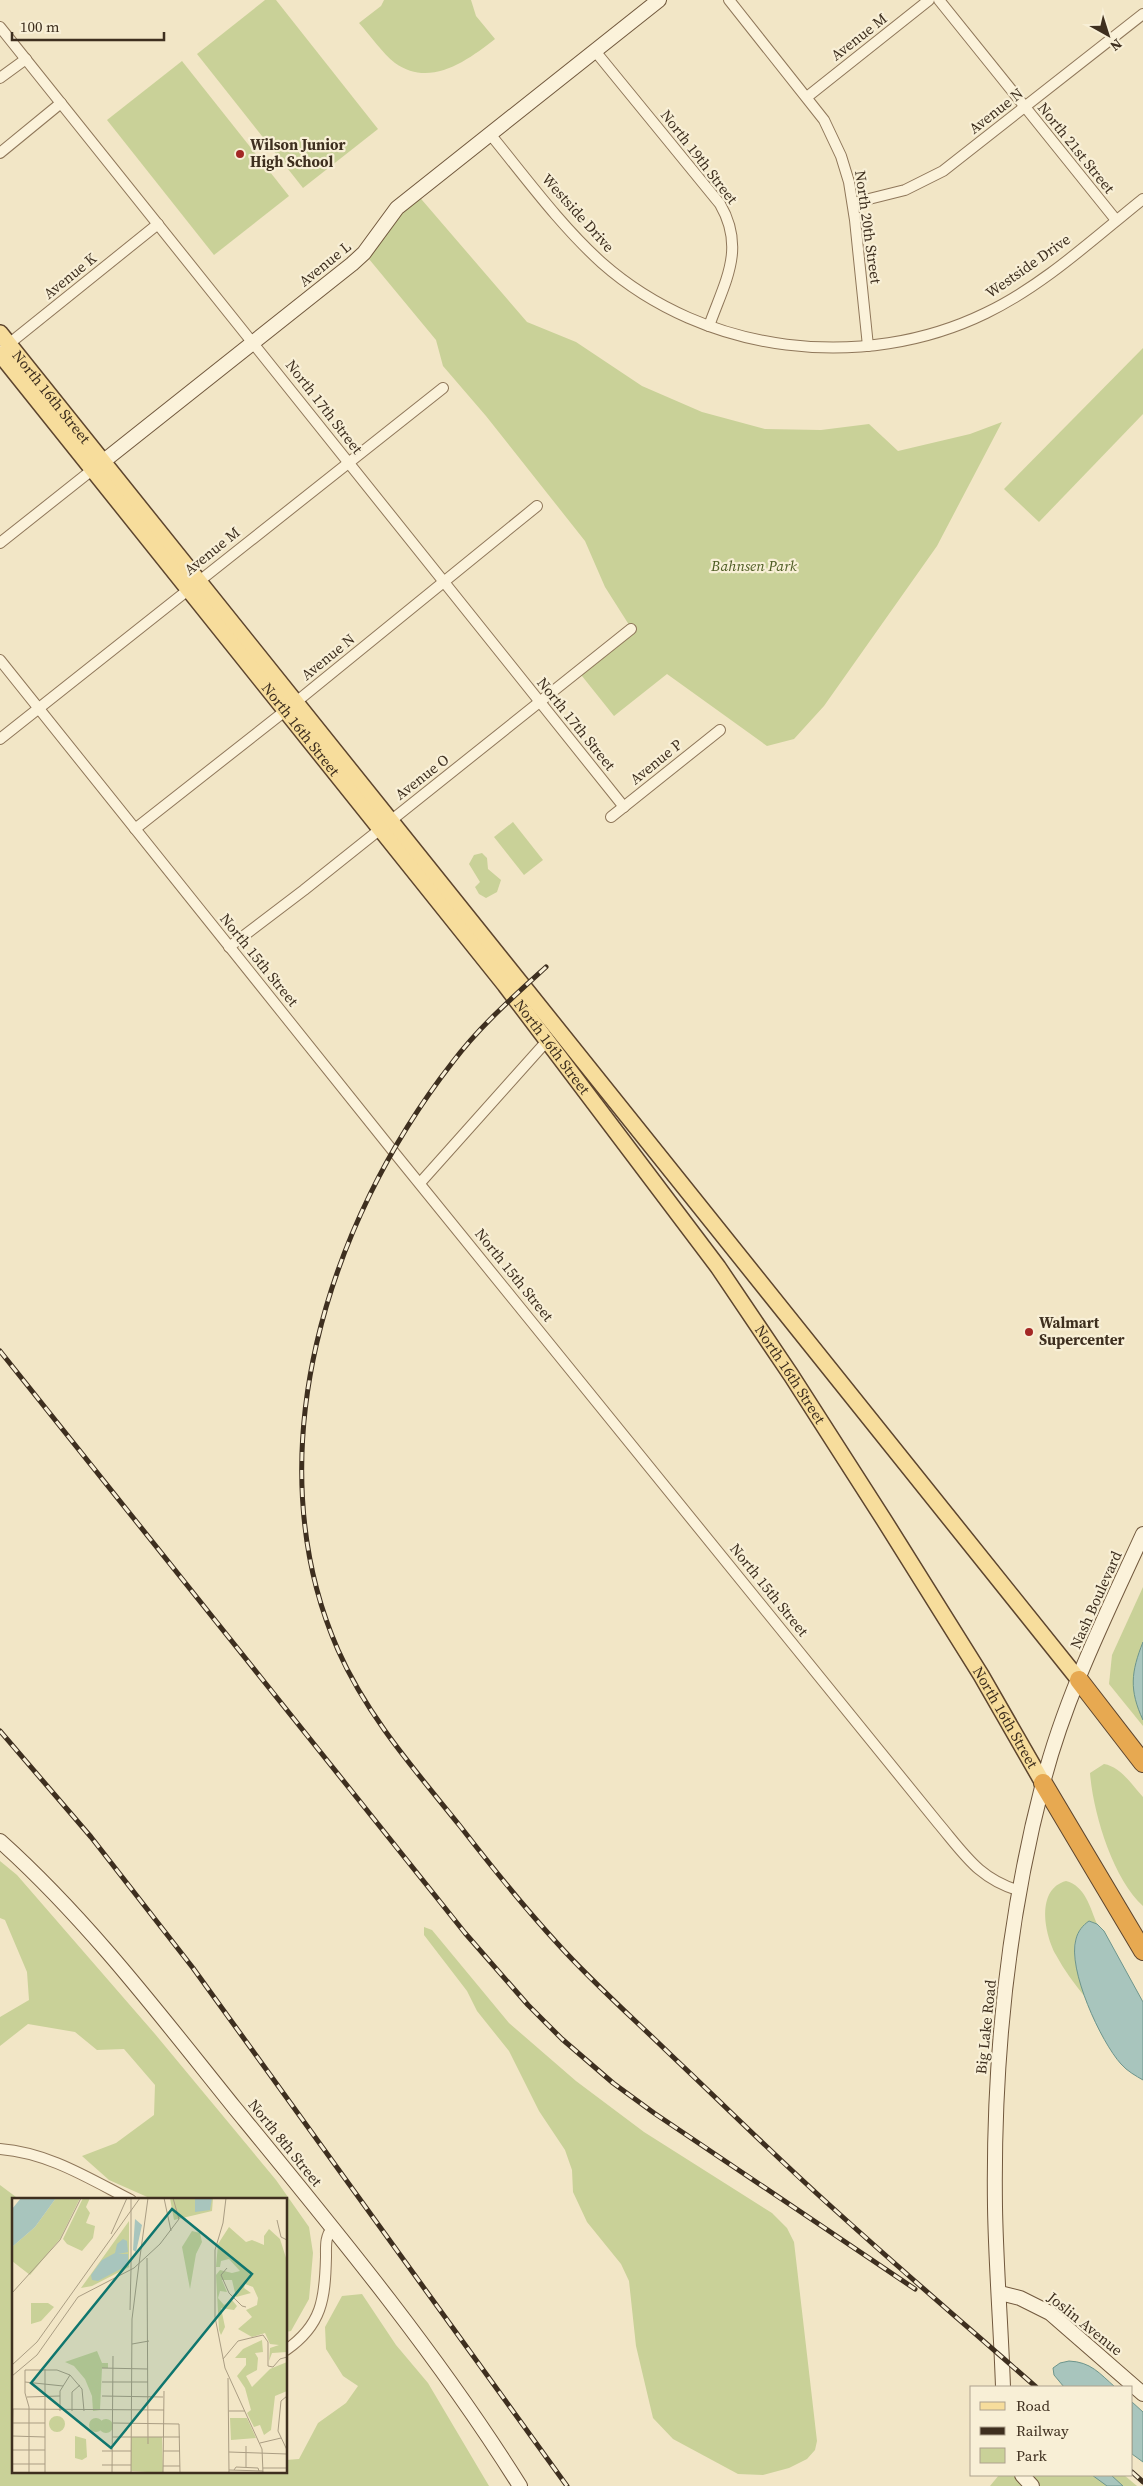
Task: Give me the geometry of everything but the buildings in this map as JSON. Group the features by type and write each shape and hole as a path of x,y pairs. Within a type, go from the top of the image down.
{"highway":[{"path":"1079,1680 1143,1763"},
{"path":"1043,1783 1143,1951"}],"main road":[{"name":"North 16th Street","path":"2,346 385,825 1079,1680"},
{"name":"North 16th Street","path":"385,825 546,1042 718,1267 779,1356 981,1675 1043,1783"}],"street":[{"name":"Avenue L","path":"0,543 352,264 364,253 397,208 659,0"},
{"name":"North 20th Street","path":"729,0 824,120 841,156 853,202 868,346"},
{"name":"Avenue M","path":"807,97 929,0"},
{"name":"North 21st Street","path":"939,0 1116,220"},
{"name":"Avenue N","path":"853,202 905,190 937,175 1143,14"},
{"name":"North 17th Street","path":"0,27 624,807"},
{"name":"North 19th Street","path":"595,51 720,204 728,217 732,230 733,254 709,326"},
{"path":"0,78 26,60"},
{"path":"0,153 61,103"},
{"name":"Westside Drive","path":"490,134 563,224 603,264 628,283 665,306 709,326 777,344 810,347 868,346 913,339 964,323 986,313 1042,278 1143,199"},
{"name":"Avenue K","path":"2,346 158,224"},
{"name":"Avenue M","path":"0,739 443,388"},
{"name":"Avenue N","path":"136,829 444,583 537,506"},
{"name":"Avenue O","path":"229,947 631,628"},
{"name":"North 15th Street","path":"0,660 229,947 966,1857 994,1882 1020,1891"},
{"name":"Avenue P","path":"611,817 720,730"},
{"path":"420,1183 546,1042"},
{"name":"Nash Boulevard","path":"1079,1680 1143,1534"},
{"name":"Big Lake Road","path":"1003,2386 995,2208 996,2102 1002,2014 1020,1891 1043,1783 1064,1714 1079,1680"},
{"name":"North 8th Street","path":"0,1841 53,1892 108,1952 332,2228 385,2294 465,2403 520,2486"},
{"path":"0,2149 42,2156 59,2162 127,2198"},
{"path":"288,2348 307,2334 319,2315 325,2281 326,2237 332,2228"},
{"name":"Joslin Avenue","path":"1000,2293 1020,2298 1050,2313 1143,2394"},
{"path":"1023,2476 1032,2486"}],"green space":[{"path":"265,0 276,0 378,129 303,188 197,54"},
{"path":"384,0 471,0 476,16 495,39 472,56 448,69 421,73 408,70 390,59 359,23 381,6"},
{"path":"182,61 289,196 214,255 107,120"},
{"name":"Bahnsen Park","path":"416,193 527,322 576,342 642,386 702,412 765,429 821,430 869,424 898,451 970,434 1002,422 937,546 824,706 794,739 767,746 667,674 614,716 578,671 631,628 605,587 585,541 486,416 443,366 436,340 364,253"},
{"path":"1143,348 1143,414 1039,522 1004,489"},
{"path":"513,822 543,860 524,875 494,837"},
{"path":"482,853 487,858 488,869 501,880 497,892 486,898 479,894 475,887 480,882 469,864 474,855"},
{"path":"1143,1587 1143,1726 1109,1684 1112,1655"},
{"path":"1104,1764 1121,1773 1143,1797 1143,1906 1122,1879 1100,1826 1090,1773"},
{"path":"0,1861 17,1875 155,2034 276,2180 309,2227 313,2253 309,2299 291,2331 288,2332 288,2198 150,2198 109,2180 82,2156 116,2143 154,2115 155,2085 124,2049 97,2050 75,2032 28,2024 0,2046 0,2017 29,2000 27,1972 5,1920 0,1918"},
{"path":"1066,1881 1078,1887 1082,1892 1097,1924 1089,1921 1081,1928 1074,1946 1076,1967 1085,1997 1056,1955 1046,1924 1046,1902 1050,1893 1056,1886"},
{"path":"424,1927 432,1930 509,2023 576,2081 644,2132 772,2213 787,2228 794,2242 817,2441 815,2450 807,2459 789,2468 763,2475 738,2474 673,2439 653,2418 636,2346 629,2281 621,2264 587,2222 573,2192 572,2170 565,2150 539,2111 509,2051 477,2011 467,1991 424,1935"},
{"path":"0,2185 17,2198 12,2198 12,2474 288,2474 288,2460 299,2459 318,2423 346,2403 358,2386 343,2376 326,2349 325,2327 342,2296 362,2294 396,2345 428,2383 489,2486 0,2486"},
{"path":"998,2476 1125,2476 1137,2486 990,2486"}],"water":[{"path":"1143,1642 1143,1720 1135,1699 1133,1681 1136,1663"},
{"path":"1089,1921 1097,1924 1104,1931 1143,2002 1143,2080 1126,2069 1113,2054 1096,2023 1081,1986 1076,1968 1076,1939 1081,1928"},
{"path":"1069,2361 1089,2366 1114,2386 1063,2386 1054,2375 1053,2368 1060,2363"},
{"path":"1133,2403 1143,2412 1143,2462 1133,2455"},
{"path":"1093,2476 1112,2476 1123,2486 1107,2486"}],"railway":[{"path":"546,967 473,1037 452,1063 408,1126 370,1195 339,1267 317,1343 304,1421 303,1499 313,1576 338,1650 363,1697 393,1742 507,1886 571,1958 814,2191 1035,2386"},
{"path":"0,1351 465,1933 528,2005 562,2039 613,2083 654,2113 915,2289"},
{"path":"0,1731 91,1837 193,1968 567,2486"},
{"path":"1133,2473 1143,2482"}],"place":[{"name":"Wilson Junior High School","path":"240,154"},
{"name":"Walmart Supercenter","path":"1029,1332"}]}
